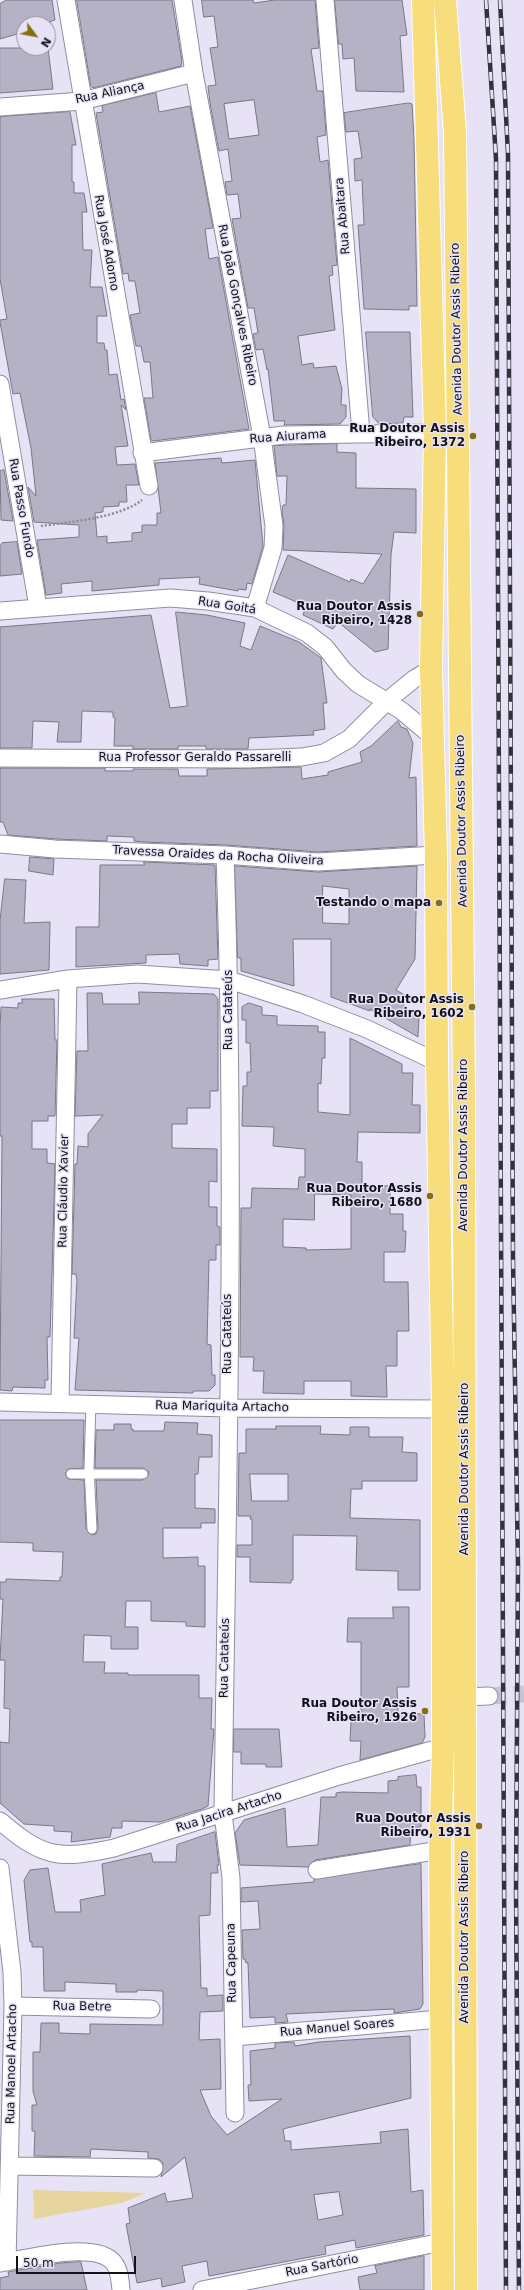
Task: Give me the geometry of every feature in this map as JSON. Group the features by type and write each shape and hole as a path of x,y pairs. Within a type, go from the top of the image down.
{"main road":[{"name":"Avenida Doutor Assis Ribeiro","path":"423,0 435,433 432,669 436,854 437,1062 443,1409 443,1747 440,1850 443,2290"},
{"name":"Avenida Doutor Assis Ribeiro","path":"445,0 455,133 464,1094 463,1697 466,2290"},
{"path":"437,1062 457,1083 464,1094"}],"street":[{"name":"Rua José Adorno","path":"66,0 142,454 149,486"},
{"name":"Rua João Gonçalves Ribeiro","path":"183,0 194,73 262,437 274,526 273,548 255,608"},
{"name":"Rua Abaitara","path":"325,0 361,433"},
{"name":"Rua Aliança","path":"0,106 82,101 194,73"},
{"name":"Rua Passo Fundo","path":"0,384 38,607"},
{"name":"Rua Aiurama","path":"142,454 262,437 361,433 435,433"},
{"name":"Rua Goitá","path":"0,611 170,598 208,601 255,608 307,633 325,647 344,671 358,684 387,701 434,738"},
{"name":"Rua Professor Geraldo Passarelli","path":"0,758 248,759 302,757 324,753 349,739 387,701 414,679 432,669"},
{"name":"Travessa Oraides da Rocha Oliveira","path":"0,844 55,849 225,855 318,862 436,854"},
{"name":"Rua Catateús","path":"223,1814 228,1408 229,980 225,855"},
{"path":"0,990 68,979 137,974 229,980 303,1004 368,1029 437,1062"},
{"name":"Rua Cláudio Xavier","path":"60,1403 68,979"},
{"name":"Rua Mariquita Artacho","path":"0,1402 228,1408 443,1409"},
{"path":"463,1697 489,1696"},
{"name":"Rua Jacira Artacho","path":"0,1821 25,1842 47,1852 64,1855 84,1854 114,1848 339,1776 464,1741"},
{"name":"Rua Capeuna","path":"223,1814 231,1878 235,2113"},
{"path":"317,1870 440,1850"},
{"name":"Rua Manoel Artacho","path":"0,1868 12,1972 13,2006 10,2166 3,2262"},
{"name":"Rua Betre","path":"13,2006 152,2009"},
{"name":"Rua Manuel Soares","path":"234,2037 440,2019"},
{"path":"10,2166 154,2168"},
{"name":"Rua Sartório","path":"202,2290 442,2242"},
{"path":"3,2262 80,2251 94,2252 105,2255 114,2262 118,2269 121,2290"}],"lane":[{"path":"91,1404 90,1474 92,1529"},
{"path":"71,1474 143,1474"}],"path":[{"path":"24,528 90,519 135,506 144,498 149,486"}],"shaded area":[{"path":"33,2190 146,2193 121,2203 34,2219"}],"building":[{"path":"7,0 52,0 54,16 16,16 16,34 0,39 0,4"},
{"path":"77,0 172,0 182,61 181,66 93,88 91,86"},
{"path":"202,0 253,0 254,3 275,0 315,0 319,48 311,49 317,91 323,91 326,135 317,137 320,162 328,160 337,265 332,266 333,275 329,276 335,330 298,336 302,365 313,363 314,368 336,366 342,389 341,405 346,405 346,417 340,424 284,425 285,421 274,421 268,369 267,370 263,349 256,350 253,334 258,333 254,308 248,308 232,219 241,218 238,194 227,195 225,182 232,181 228,149 219,151 210,103 208,86 216,85 210,48 218,47 214,16 204,17","holes":["254,100 259,135 229,139 224,104"]},
{"path":"335,0 402,0 407,35 400,36 404,92 356,91 354,58 343,59 342,44 339,44"},
{"path":"0,48 16,48 16,56 49,56 53,89 0,93"},
{"path":"156,93 159,112 190,106 213,228 205,229 209,259 218,257 249,429 153,441 151,440 144,398 153,398 150,362 144,362 141,346 136,346 130,315 140,313 135,281 129,281 128,273 123,274 96,113 103,112 102,106"},
{"path":"409,103 412,104 414,139 417,306 409,306 409,310 364,309 358,225 364,225 362,180 355,181 354,159 362,158 358,131 346,132 344,113"},
{"path":"70,112 76,145 72,145 72,182 74,182 74,193 84,193 87,212 82,212 83,250 92,250 90,287 102,287 107,316 97,316 97,343 104,343 105,350 107,350 109,375 117,374 121,400 124,399 126,410 121,405 128,446 115,447 117,465 135,464 139,485 126,485 127,502 119,502 119,506 103,507 103,512 95,513 97,537 107,536 107,543 132,541 132,533 142,532 142,525 157,525 157,513 161,513 155,463 221,458 222,463 255,460 263,546 252,584 247,583 246,590 238,589 238,591 199,584 200,577 159,579 159,585 92,591 92,581 61,584 62,593 46,595 37,540 79,537 79,525 34,522 28,487 36,496 31,448 20,393 13,394 0,322 0,320 7,319 0,279 0,117"},
{"path":"366,332 410,332 413,417 404,417 403,423 379,424 373,417"},
{"path":"337,444 337,452 356,453 356,488 416,489 416,533 394,532 391,555 388,649 375,652 338,622 333,629 303,615 306,606 273,592 288,555 350,582 351,579 363,584 382,554 283,550 284,526 282,511 283,505 286,505 287,476 277,476 274,446"},
{"path":"4,470 13,521 1,520 0,471"},
{"path":"17,542 22,574 0,576 0,546 2,543"},
{"path":"176,612 207,615 245,623 240,646 251,650 260,626 299,642 321,658 327,703 323,703 325,729 313,731 314,735 249,738 248,749 206,749 206,746 178,746 178,749 133,749 133,746 114,746 115,718 113,717 113,712 82,711 81,742 57,742 59,722 33,721 32,748 0,748 0,627 151,615 170,708 187,706"},
{"path":"398,721 401,727 407,729 413,743 409,778 416,777 417,846 318,852 226,845 143,842 134,841 134,837 107,836 107,841 56,839 8,835 3,822 0,822 0,768 105,768 105,771 133,771 133,769 178,769 179,776 207,776 207,769 301,767 302,779 328,775 328,772 362,762 360,752 371,746"},
{"path":"30,857 54,859 53,875 29,871"},
{"path":"144,862 215,865 218,959 208,960 208,966 180,964 179,954 146,955 146,963 76,967 76,927 99,927 100,865 144,865"},
{"path":"235,866 318,872 417,866 415,959 396,990 408,997 403,1006 419,1016 418,1037 370,1009 370,1011 331,997 331,939 293,939 294,986 241,971 241,958 238,958","holes":["323,886 349,889 349,924 323,923"]},
{"path":"5,879 26,880 24,923 50,922 49,970 0,974 0,921"},
{"path":"139,992 214,994 218,999 218,1091 210,1091 210,1108 187,1108 187,1124 172,1124 172,1148 217,1149 217,1182 209,1181 209,1207 217,1207 217,1226 220,1227 220,1245 216,1245 216,1260 209,1260 207,1344 211,1345 212,1375 215,1375 215,1385 209,1391 193,1391 193,1393 75,1390 79,1338 74,1338 77,1280 76,1274 72,1274 75,1164 77,1164 78,1146 88,1147 88,1134 103,1115 75,1116 77,1051 88,1051 87,993 102,993 103,1004 139,1004"},
{"path":"22,999 54,999 55,1040 57,1040 55,1116 48,1116 48,1121 32,1121 32,1149 47,1149 47,1163 55,1164 50,1337 47,1337 48,1380 45,1380 45,1388 13,1387 12,1391 0,1390 2,1136 0,1136 0,1028 1,1007 18,1008 18,1003 22,1003"},
{"path":"249,1003 262,1007 262,1015 277,1016 277,1025 318,1026 318,1032 325,1032 325,1058 322,1058 321,1084 318,1083 318,1112 350,1115 350,1038 402,1064 402,1073 413,1073 412,1105 420,1105 420,1133 358,1132 357,1162 362,1162 362,1185 390,1186 390,1214 403,1214 403,1231 406,1231 405,1252 384,1252 384,1282 408,1282 409,1331 397,1331 397,1366 386,1366 387,1397 351,1396 351,1381 304,1381 304,1394 263,1393 264,1371 253,1371 254,1357 240,1357 241,1208 251,1208 252,1188 298,1189 299,1177 305,1177 305,1149 273,1146 274,1127 242,1126 243,1086 247,1086 247,1072 251,1072 250,1043 246,1043 246,1020 242,1020 242,1007","holes":["315,1194 351,1195 351,1249 306,1250 306,1248 283,1247 283,1219 314,1220"]},
{"path":"0,1420 84,1420 83,1468 68,1469 65,1474 68,1479 84,1480 86,1529 92,1535 96,1534 98,1529 96,1480 143,1480 149,1474 148,1471 143,1468 95,1468 96,1430 114,1430 114,1424 131,1424 131,1429 133,1429 133,1431 164,1431 165,1422 198,1423 197,1434 212,1435 212,1457 199,1457 198,1474 195,1474 195,1508 215,1509 215,1523 201,1523 201,1528 163,1528 163,1558 198,1557 198,1566 205,1566 205,1627 186,1626 186,1622 151,1621 151,1601 126,1601 125,1627 138,1627 138,1649 111,1649 111,1636 84,1635 83,1662 105,1662 104,1673 128,1673 128,1675 199,1675 199,1698 212,1698 211,1729 214,1729 208,1806 160,1822 122,1821 122,1828 112,1828 110,1837 71,1842 72,1832 54,1831 54,1826 24,1824 0,1803 0,1742 9,1743 10,1709 4,1708 5,1660 0,1660 3,1599 0,1599 0,1582 6,1582 6,1579 60,1581 60,1577 62,1577 63,1552 33,1551 33,1543 0,1542"},
{"path":"276,1426 321,1426 320,1434 350,1435 350,1427 369,1427 369,1437 403,1437 402,1452 417,1453 417,1481 362,1481 362,1489 351,1489 350,1518 420,1520 420,1590 398,1590 398,1571 356,1570 357,1536 293,1535 293,1580 291,1580 291,1583 250,1582 250,1557 237,1557 237,1545 252,1545 251,1516 238,1516 239,1453 246,1453 246,1429 276,1429","holes":["250,1474 288,1474 288,1501 252,1501"]},
{"path":"393,1607 409,1607 409,1687 397,1687 398,1713 424,1714 425,1737 422,1743 360,1760 361,1741 350,1741 351,1721 361,1722 361,1642 347,1642 348,1618 393,1618"},
{"path":"234,1729 279,1729 282,1767 266,1767 266,1764 241,1764 241,1752 234,1752"},
{"path":"416,1775 417,1787 421,1787 421,1827 411,1828 410,1845 315,1860 308,1867 240,1865 235,1833 244,1820 285,1808 287,1847 318,1845 321,1797 336,1797 336,1793 342,1792 388,1793 388,1781 398,1780 398,1777"},
{"path":"215,1832 219,1865 217,1865 218,1873 211,1873 210,1915 199,1916 201,1988 207,1988 207,1996 223,1995 223,2011 200,2012 199,2040 220,2039 221,2089 200,2090 211,2116 227,2135 282,2099 249,2101 248,2085 251,2085 250,2051 275,2048 275,2043 294,2042 295,2046 319,2042 410,2036 411,2098 283,2129 285,2141 291,2141 291,2150 381,2143 380,2132 408,2129 411,2192 423,2190 424,2235 356,2248 355,2240 325,2246 326,2254 209,2276 207,2261 182,2266 185,2282 162,2287 161,2278 137,2283 126,2224 130,2223 128,2208 165,2193 167,2202 193,2198 185,2157 161,2177 163,2163 159,2159 148,2158 148,2152 91,2149 90,2157 34,2156 35,2131 32,2131 32,2105 37,2105 33,2091 33,2052 40,2052 41,2023 59,2023 59,2033 90,2034 90,2024 163,2025 163,1991 137,1990 137,1992 116,1992 116,1984 65,1982 65,1991 44,1991 43,1947 32,1947 32,1942 30,1942 24,1880 30,1870 48,1868 55,1912 81,1912 80,1900 105,1895 102,1864 151,1853 153,1862 176,1862 177,1845","holes":["339,2192 343,2215 318,2220 314,2195"]},
{"path":"421,1864 423,2004 420,2009 394,2013 394,2009 286,2014 288,2022 275,2023 275,2017 250,2018 248,1963 246,1963 245,1959 243,1959 242,1930 260,1929 258,1901 241,1902 241,1888 314,1882 314,1879"},
{"path":"424,2256 424,2290 360,2290 358,2277 377,2273 375,2266"},
{"path":"81,2262 87,2290 0,2290 0,2278 9,2276 8,2272 61,2263"}],"tunnel":[{"path":"489,1696 524,1694"}],"railway":[{"path":"486,0 496,159 506,2290"},
{"path":"500,0 508,154 513,1258 518,1565 516,1891 519,2290"}],"place":[{"name":"Rua Doutor Assis Ribeiro, 1372","path":"473,436"},
{"name":"Rua Doutor Assis Ribeiro, 1428","path":"420,614"},
{"name":"Testando o mapa","path":"439,903"},
{"name":"Rua Doutor Assis Ribeiro, 1602","path":"472,1007"},
{"name":"Rua Doutor Assis Ribeiro, 1680","path":"430,1196"},
{"name":"Rua Doutor Assis Ribeiro, 1926","path":"425,1711"},
{"name":"Rua Doutor Assis Ribeiro, 1931","path":"479,1826"}]}
